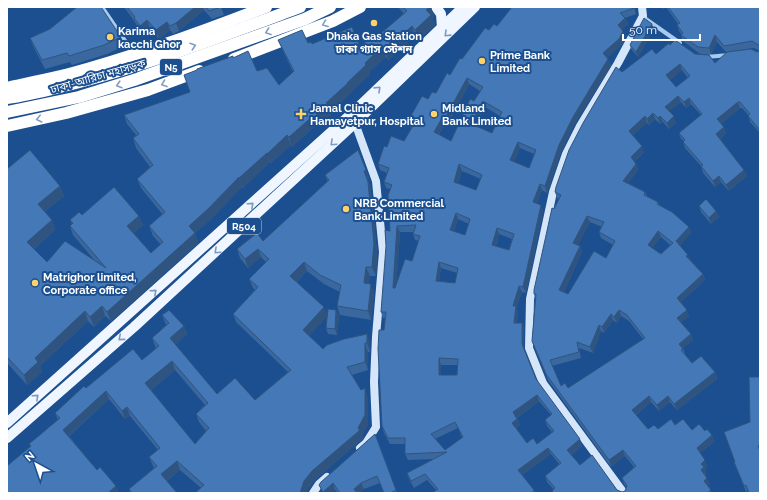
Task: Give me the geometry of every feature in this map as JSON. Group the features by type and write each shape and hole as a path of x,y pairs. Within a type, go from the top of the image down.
{"highway":[{"path":"7,88 68,74 135,54 228,22 266,7"},
{"name":"ঢাকা-আরিচা মহাসড়ক","path":"7,98 24,96 107,75 211,40 300,7"},
{"name":"ঢাকা-আরিচা মহাসড়ক","path":"7,112 79,97 134,80 305,19 330,7"},
{"path":"226,62 333,21 360,7"},
{"path":"7,126 66,113 148,90 212,67"}],"main road":[{"path":"436,7 441,14 442,28"},
{"name":"R504","path":"7,423 352,120 463,7"},
{"name":"R504","path":"7,438 134,327 352,120 475,7"}],"street":[{"path":"102,7 135,54"},
{"path":"624,493 543,383 529,348 530,299 553,192 566,154 580,126 618,63 643,16 642,7"},
{"path":"643,16 687,48"},
{"path":"699,57 710,58 734,54"},
{"path":"352,120 376,181 383,252 374,382 376,427 366,442 354,453"},
{"path":"313,493 319,484 331,474"}],"building":[{"path":"77,7 101,7 121,37 104,45 69,56 67,53 42,60 30,38 50,29"},
{"path":"127,7 195,7 176,23 170,26 167,22 156,30 147,20 140,26"},
{"path":"206,7 221,7 209,11"},
{"path":"403,7 430,7 426,10 431,15 415,30 412,26 385,50 382,47 365,63 366,65 348,83 326,103 328,105 289,137 287,135 239,177 189,226 195,233 107,312 102,306 90,317 85,311 35,358 38,362 24,375 7,357 7,169 30,150 60,186 38,204 52,220 27,242 47,262 65,241 106,268 70,226 73,223 70,220 79,212 82,215 114,187 139,216 127,226 151,253 163,242 149,226 165,212 137,179 153,165 133,138 139,134 124,115 190,92 184,75 233,56 233,58 248,51 257,71 267,68 279,85 294,71 278,40 302,30 308,43 311,42 312,44 352,27 360,47 371,37 373,40 407,11"},
{"path":"512,7 634,8 620,13 625,18 618,25 623,31 619,39 603,53 608,59 573,117 559,145 545,186 540,184 533,202 541,205 523,287 519,286 513,306 516,306 514,323 522,323 522,344 536,379 580,439 567,450 580,465 592,455 617,490 622,492 625,491 627,486 622,478 636,466 623,450 609,460 546,374 532,341 536,294 534,294 534,290 552,208 554,209 561,195 555,192 556,187 569,150 616,67 622,72 652,49 656,54 675,40 695,54 709,55 715,63 727,52 751,49 757,52 760,51 760,128 759,129 748,116 750,114 740,102 717,119 724,127 716,134 744,170 726,185 719,176 713,181 701,166 703,165 683,142 685,140 679,133 702,114 689,98 684,102 678,96 665,107 674,116 667,123 660,116 658,118 653,113 647,119 645,116 629,131 642,146 631,157 636,164 623,181 645,192 644,195 658,202 657,204 672,212 689,227 676,241 688,255 686,256 703,274 677,298 687,310 677,318 691,334 679,344 683,349 681,350 692,363 701,356 715,372 674,404 668,396 657,405 649,396 632,410 648,429 654,425 658,429 671,419 675,425 683,419 692,430 699,424 705,431 707,429 712,435 697,448 705,460 701,464 704,467 701,470 707,478 704,481 711,490 707,493 554,493 552,491 555,488 545,476 561,463 548,448 518,470 534,490 531,493 432,493 438,489 425,474 411,481 407,473 447,452 405,454 405,438 388,438 382,426 378,349 379,330 384,330 386,312 381,312 386,246 385,230 390,231 388,195 392,185 384,182 389,168 378,164 384,146 387,147 391,136 404,141 414,124 408,121 422,96 428,99 432,92 436,93 447,73 450,75 460,58 462,59 485,28 489,30 494,24 497,26","holes":["680,64 690,76 676,87 666,75","467,78 483,87 474,101 470,99 451,141 434,132 442,118 444,120","483,101 502,112 492,133 471,124","518,142 536,150 529,168 510,160","459,164 482,175 476,190 454,182","456,213 470,219 465,235 450,230","587,216 604,222 599,232 615,241 606,258 594,251 568,294 559,290 580,246 573,243","416,225 413,234 420,236 412,261 405,259 395,288 393,288 397,226","497,228 514,234 509,250 492,245","658,231 673,243 661,254 648,245","439,262 458,268 455,283 436,281","619,310 627,315 645,338 568,388 565,383 561,386 550,360 579,352 577,342 590,347 599,325 602,327 611,314 614,317","439,358 458,359 457,375 439,375","537,395 552,414 545,420 554,431 537,444 533,438 527,443 512,423 517,419 513,412","455,422 463,437 445,450 431,434"]},
{"path":"668,7 760,7 760,46 752,41 724,46 715,35 709,48 698,47 681,35 683,33 677,25 680,23"},
{"path":"644,18 652,24 636,52 630,45"},
{"path":"358,150 366,170 364,171 368,182 374,243 372,267 366,267 364,283 371,284 368,311 337,306 341,285 320,275 304,262 290,276 324,307 303,330 323,349 327,345 344,339 367,334 367,343 365,343 365,362 347,367 361,390 365,388 365,415 358,428 359,431 312,471 304,481 300,493 195,493 204,485 177,461 161,474 177,493 132,493 129,489 157,466 149,457 160,448 127,407 122,411 106,391 63,430 97,470 100,467 116,486 108,493 7,493 7,466 31,446 29,444 60,418 55,413 84,386 86,388 133,349 142,360 159,346 152,338 169,323 162,315 169,310 184,326 170,338 217,394 235,378 255,400 291,370 233,314 258,287 249,279 269,259 258,249 245,259 237,249 257,233 263,241 329,180 325,175","holes":["172,361 208,403 196,414 209,428 195,444 145,383"]},
{"path":"706,199 716,211 709,218 699,206"},
{"path":"328,309 336,310 335,329 326,328"},
{"path":"749,377 760,377 760,445 758,446 760,451 760,493 749,493 746,485 744,486 724,432 750,422"},
{"path":"375,434 396,490 390,493 384,493 377,476 361,483 354,489 357,493 340,493 333,483 323,492 319,485 321,482"}],"place":[{"name":"Dhaka Gas Station ঢাকা গ্যাস স্টেশন","path":"374,23"},
{"name":"Karima kacchi Ghor","path":"110,37"},
{"name":"Prime Bank Limited","path":"482,61"},
{"name":"Jamal Clinic Hamayetpur, Hospital","path":"301,114"},
{"name":"Midland Bank Limited","path":"434,114"},
{"name":"NRB Commercial Bank Limited","path":"346,209"},
{"name":"Matrighor limited, Corporate office","path":"35,283"}]}
